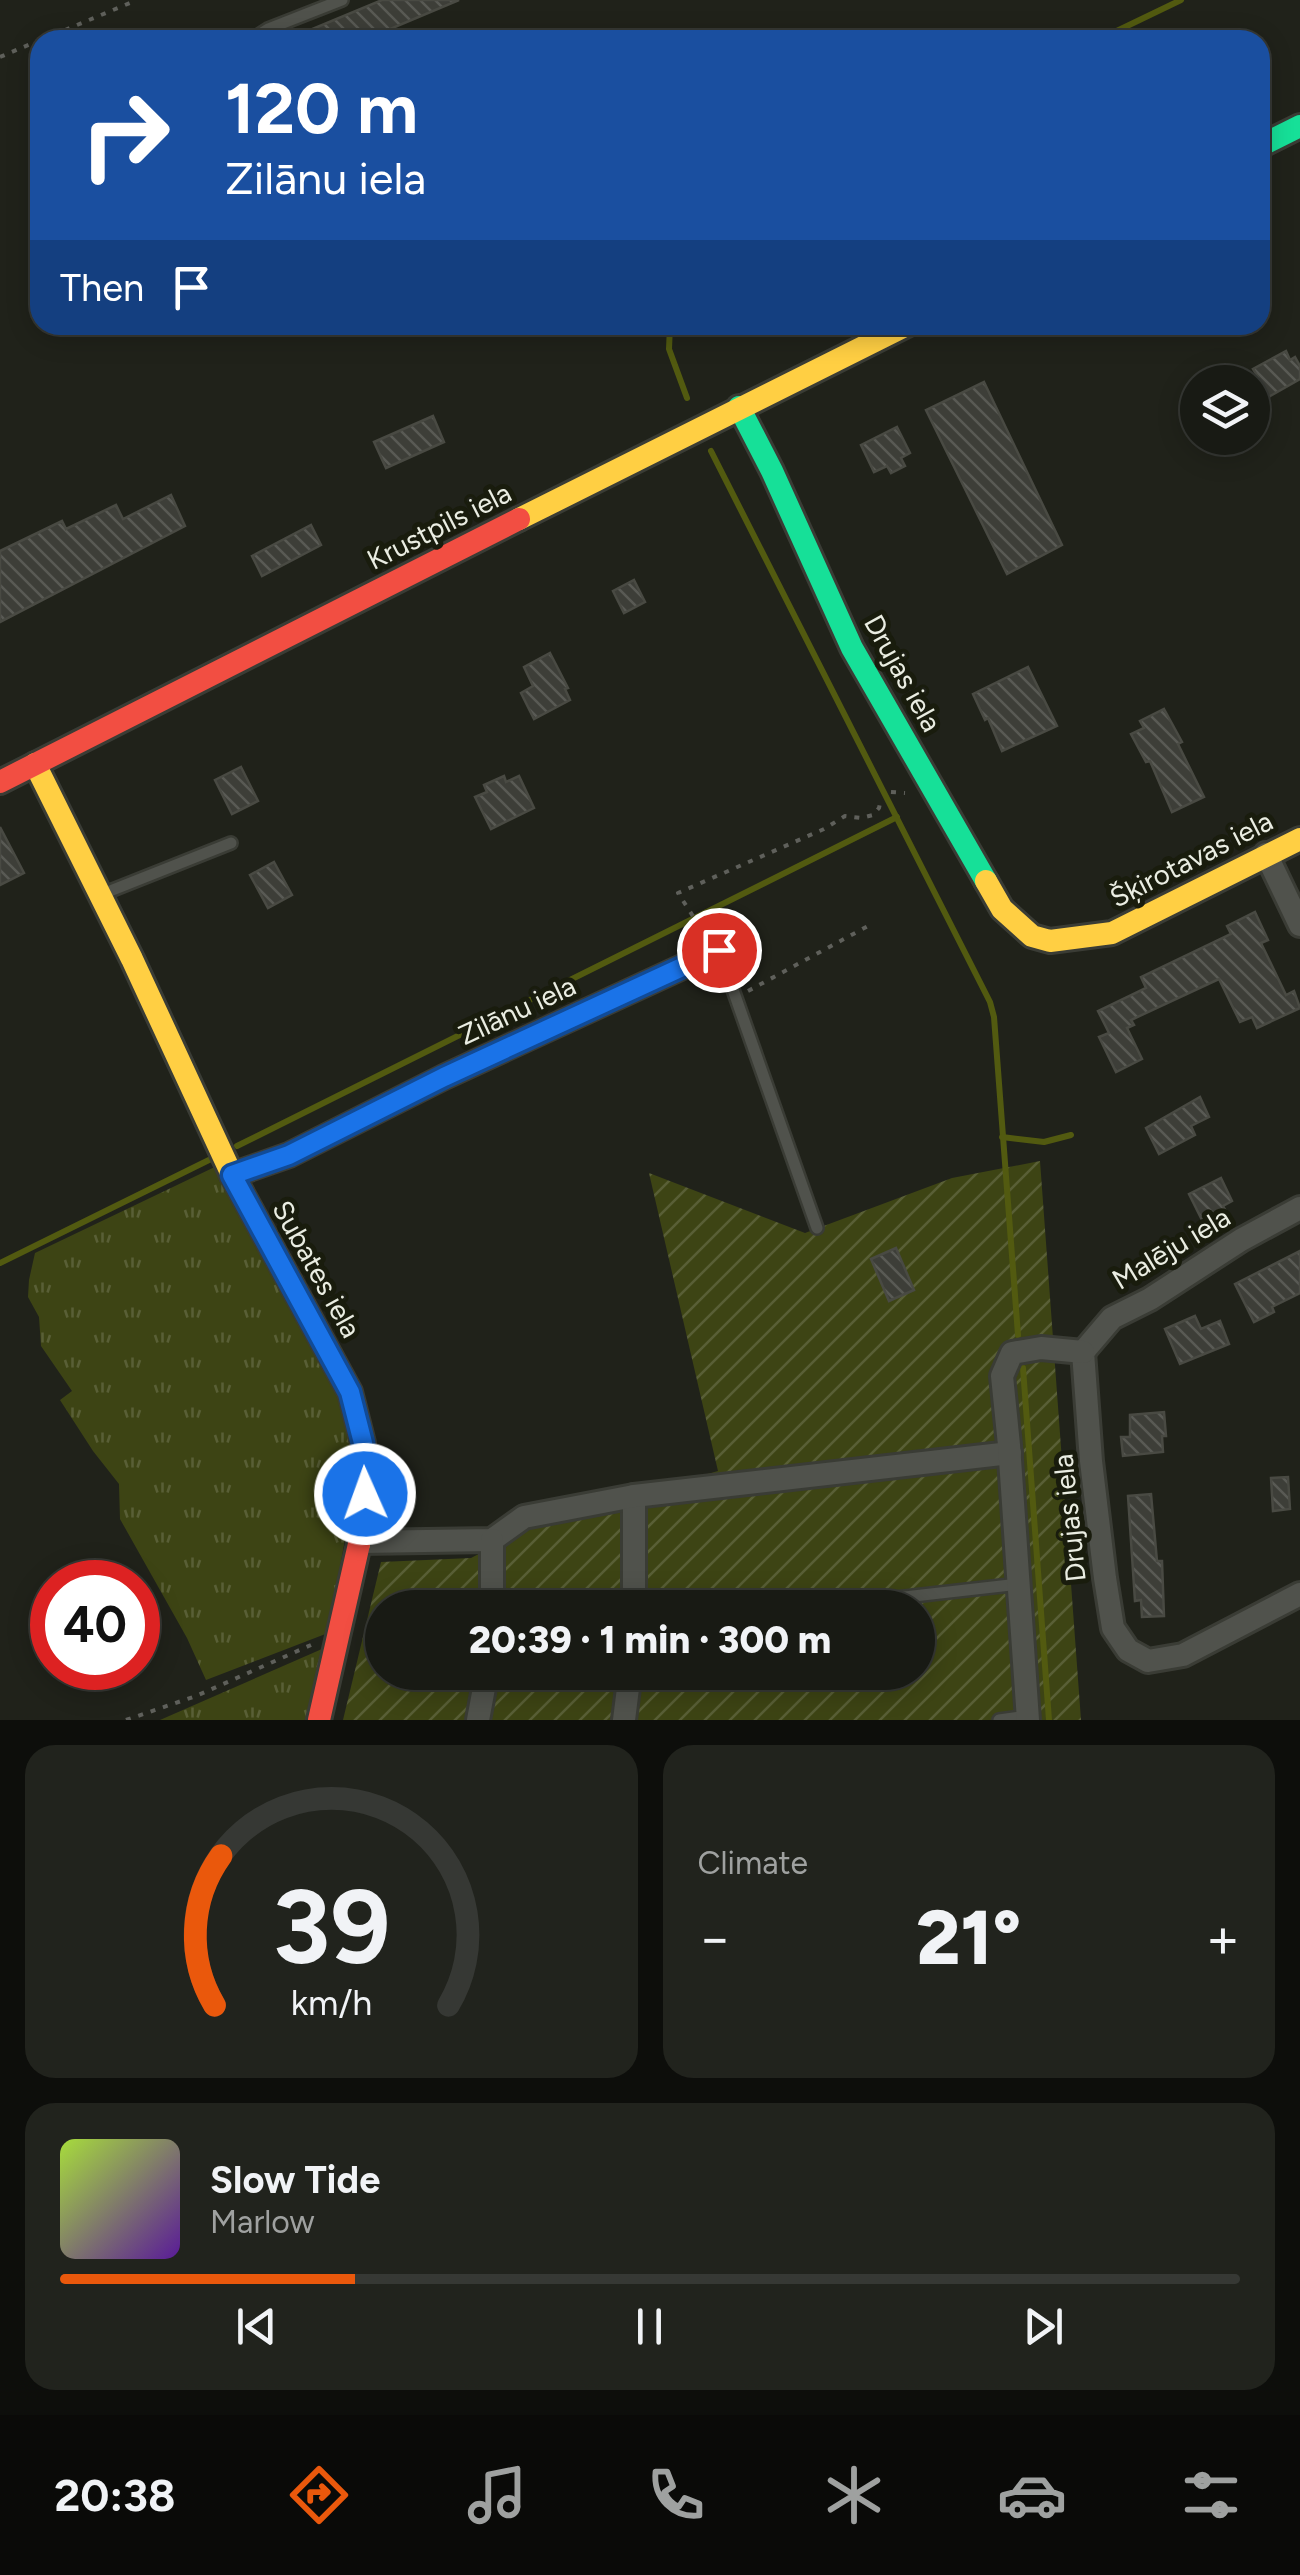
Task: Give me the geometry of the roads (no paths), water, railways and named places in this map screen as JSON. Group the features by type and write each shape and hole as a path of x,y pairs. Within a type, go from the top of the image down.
{"street":[{"path":"1270,141 1300,126"},
{"name":"Krustpils iela","path":"0,782 887,335"},
{"name":"Drujas iela","path":"739,407 852,648 1002,910 1032,936 1050,940"},
{"name":"Subates iela","path":"36,764 232,1175 350,1392 363,1443 365,1494 359,1542 319,1720"},
{"name":"Šķirotavas iela","path":"1050,940 1112,932 1300,838"},
{"path":"1266,854 1300,925"},
{"name":"Zilānu iela","path":"232,1175 289,1155 444,1077 719,950"},
{"name":"Malēju iela","path":"1084,1352 1112,1318 1150,1300 1241,1240 1300,1208"},
{"path":"1028,1718 1002,1376 1012,1352 1041,1348 1084,1352"},
{"name":"Drujas iela","path":"1084,1352 1092,1461 1113,1628 1128,1650 1148,1661 1183,1656 1300,1594"},
{"path":"359,1542 492,1540 524,1516 634,1496 1010,1452"},
{"path":"634,1496 634,1590"},
{"path":"492,1540 492,1590"},
{"path":"478,1720 484,1690"},
{"path":"624,1720 628,1690"}],"lane":[{"path":"266,30 342,0"},
{"path":"101,894 230,843"},
{"path":"719,950 817,1228"},
{"path":"935,1594 1019,1584"},
{"path":"998,1720 1028,1718"}],"waterway":[{"path":"1119,30 1181,0"},
{"path":"670,335 669,349 687,398"},
{"path":"711,451 990,1002 1018,1335"},
{"path":"237,1146 897,817"},
{"path":"1002,1137 1044,1142 1071,1135"},
{"path":"0,1263 213,1158"},
{"path":"1023,1368 1049,1720"}]}
